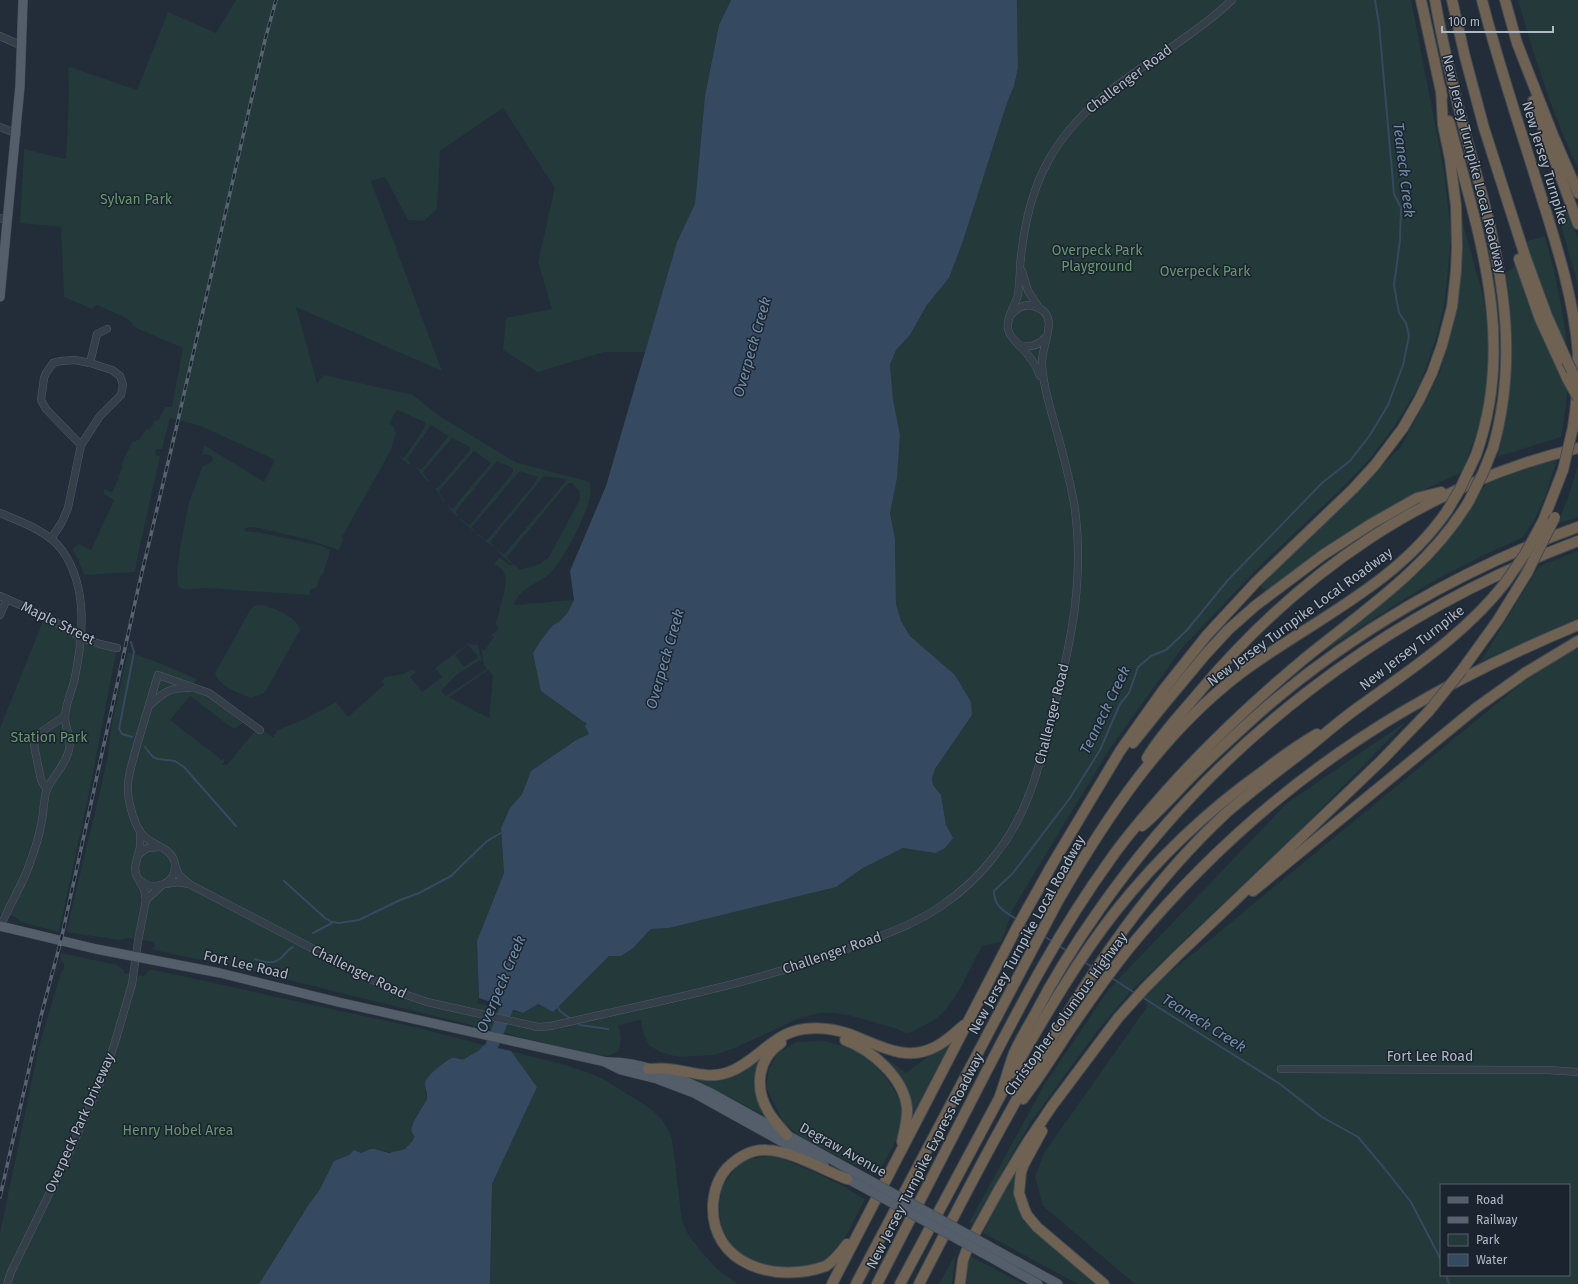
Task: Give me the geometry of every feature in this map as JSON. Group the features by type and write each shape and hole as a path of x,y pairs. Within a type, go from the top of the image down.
{"highway":[{"name":"New Jersey Turnpike Local Roadway","path":"856,1284 1045,925 1083,859 1125,794 1176,733 1218,692 1254,664 1354,598 1391,571 1420,544 1447,511 1460,489 1476,455 1486,426 1492,394 1494,359 1492,308 1488,276 1481,243 1441,89 1421,0"},
{"name":"New Jersey Turnpike Express Roadway","path":"877,1284 1026,996 1060,935 1087,892 1121,844 1174,782 1230,725 1290,671 1384,595 1422,561 1445,536 1468,501 1483,473 1492,448 1500,418 1505,384 1506,333 1504,299 1492,232 1452,80 1435,0"},
{"path":"1452,0 1465,57 1484,128 1530,270 1550,323 1578,383"},
{"name":"New Jersey Turnpike","path":"1340,721 1452,637 1477,615 1505,583 1525,554 1543,521 1563,470 1573,427 1578,365 1576,337 1571,305 1550,223 1497,55 1482,0"},
{"path":"1505,0 1517,43 1522,70 1578,224"},
{"path":"1517,43 1578,193"},
{"path":"832,1284 1016,929 1120,751 1185,661 1244,594 1376,465 1403,428 1422,394 1437,359 1446,332 1452,307 1457,265 1455,199 1450,159 1443,125 1441,89"},
{"path":"1484,128 1487,156 1517,253 1540,319 1567,378 1578,398"},
{"path":"1125,794 1151,752 1183,711 1220,668 1280,609 1332,565 1386,527 1431,502 1467,485 1524,463 1578,448"},
{"path":"960,1284 965,1252 992,1201 1027,1143 1052,1106 1105,1035 1132,1002 1176,956 1221,915 1382,760 1429,711 1462,670 1504,611 1527,573 1555,517 1563,470"},
{"path":"1090,803 1146,726 1193,668 1228,630 1254,606 1323,555 1392,512 1417,498 1467,485"},
{"path":"1121,844 1158,813 1196,772 1245,726 1284,692 1338,652 1395,615 1454,582 1513,553 1578,527"},
{"name":"Christopher Columbus Highway","path":"1000,1096 1015,1052 1075,945 1129,869 1175,813 1229,758 1266,724 1305,693 1373,644 1436,606 1502,573 1578,541"},
{"name":"Christopher Columbus Highway","path":"1005,1120 1038,1080 1070,1030 1113,968 1161,911 1203,866 1257,817 1309,774 1365,735 1417,703 1492,664 1578,625"},
{"path":"1221,915 1255,889 1476,708 1525,673 1578,641"},
{"path":"900,1284 1000,1096 1039,1027 1076,967 1115,912 1137,886 1192,829 1231,795 1303,741 1340,721"},
{"path":"919,1284 1005,1120 1052,1039 1102,961 1156,889 1201,838 1251,792 1340,721"},
{"path":"648,1068 669,1069 700,1075 724,1074 744,1064 783,1034 794,1030 811,1028 836,1030 897,1052 908,1054 919,1053 942,1043 968,1021"},
{"path":"787,1135 768,1111 762,1096 760,1078 765,1059 776,1046 791,1038 811,1035 834,1037 851,1042 871,1054 890,1072 899,1086 906,1101 907,1113 899,1154"},
{"path":"1065,1090 1024,1164 1019,1185 1021,1200 1027,1215 1038,1227 1104,1284"},
{"path":"847,1179 780,1152 765,1150 750,1152 731,1164 717,1184 713,1210 719,1237 728,1252 747,1269 762,1276 785,1279 806,1275 828,1265 863,1223"}],"main road":[{"path":"0,298 4,220 16,134 22,46 23,0"},
{"name":"Fort Lee Road","path":"1,926 70,943 220,973 361,1007 486,1034"},
{"name":"Degraw Avenue","path":"486,1034 606,1062 622,1063 648,1068 697,1087 787,1135 865,1183 983,1248 1058,1284"},
{"name":"Degraw Avenue","path":"606,1062 621,1070 657,1079 700,1096 811,1157 847,1179 865,1183"},
{"name":"Degraw Avenue","path":"983,1248 1021,1275 1038,1284"},
{"path":"1021,1275 1034,1284"}],"street":[{"name":"Challenger Road","path":"1044,385 1034,362 1013,339 1009,332 1008,323 1018,295 1023,235 1032,197 1048,161 1060,141 1073,124 1106,93 1206,23 1232,0"},
{"path":"0,36 22,46"},
{"path":"0,127 16,134"},
{"name":"Challenger Road","path":"164,884 178,882 189,884 392,990 427,1002 528,1026 542,1027 764,976 835,954 897,930 923,918 956,895 973,881 997,854 1020,818 1038,774 1074,624 1078,568 1074,503 1044,385 1041,362 1045,338 1049,331 1049,324 1046,315 1028,291 1020,266"},
{"path":"1012,314 1016,309 1024,306 1040,308"},
{"path":"90,363 97,334 107,329"},
{"path":"1019,344 1033,346 1040,343 1045,338"},
{"path":"51,539 62,522 68,508 81,445 100,416 121,394 123,389 122,381 117,372 90,363 75,360 62,361 54,364 46,373 41,400 46,409 81,445"},
{"path":"0,513 29,526 51,539 61,549 74,574 80,603 82,638 78,664 65,716 70,742 69,752 47,790 41,826 31,861 17,894 8,907 1,926"},
{"path":"0,615 3,597"},
{"name":"Maple Street","path":"3,597 45,616 82,638 117,648"},
{"path":"146,900 144,889 134,867 140,847 140,832 129,800 128,784 132,762 158,675 209,693 260,730"},
{"path":"149,706 163,693 177,687 196,688"},
{"path":"47,790 39,772 34,745 38,735 65,716"},
{"path":"140,832 147,840 169,852 175,865 173,875 146,900"},
{"path":"137,857 147,848 159,847"},
{"name":"Challenger Road","path":"175,865 179,874 189,884"},
{"path":"139,879 146,885 152,886 164,884"},
{"name":"Overpeck Park Driveway","path":"7,1284 70,1151 107,1067 130,993 146,900"},
{"name":"Fort Lee Road","path":"1281,1069 1548,1070 1578,1072"}],"green space":[{"path":"236,0 731,0 719,25 705,96 695,205 677,242 645,352 604,352 538,372 503,350 506,318 552,309 538,262 555,188 503,108 440,151 437,209 424,221 408,220 385,177 371,181 442,371 296,307 317,383 324,375 413,395 438,415 515,462 590,482 590,495 584,516 561,560 548,575 528,587 516,599 514,605 574,600 568,612 560,621 552,626 533,653 587,723 589,734 576,740 531,771 522,794 510,808 501,828 504,873 477,941 479,998 477,1003 522,1013 537,1004 553,1012 609,956 621,956 632,949 651,929 669,928 836,887 863,868 903,848 935,853 946,825 941,795 933,785 932,778 935,769 972,715 955,675 910,636 901,621 896,604 895,539 890,513 897,478 890,365 896,350 910,335 927,305 949,278 963,241 1007,103 1014,86 1018,68 1017,0 1411,0 1444,170 1451,236 1445,301 1437,335 1420,385 1393,428 1370,459 1345,485 1259,567 1182,648 1109,750 1014,907 1001,942 982,946 959,991 948,1007 936,1019 912,1032 906,1033 852,1016 834,1013 820,1013 800,1018 735,1048 715,1055 679,1057 662,1053 649,1045 643,1033 641,1020 618,1025 621,1037 619,1051 608,1056 593,1055 248,970 154,950 151,949 155,947 153,942 128,938 119,940 66,932 107,760 111,728 128,652 152,660 197,679 189,691 204,695 211,699 243,723 235,728 231,727 190,696 170,720 222,760 224,758 222,765 227,765 258,727 274,738 274,735 278,730 305,719 336,702 348,717 385,684 381,682 385,677 403,674 413,669 416,672 410,677 422,692 442,677 435,668 469,643 471,645 478,645 482,662 480,660 455,676 441,691 446,696 487,669 484,665 481,648 484,651 494,637 491,635 497,631 498,626 495,625 506,584 503,571 494,564 500,558 510,565 514,564 520,570 540,564 549,557 580,499 579,490 572,483 568,483 507,557 512,563 510,563 495,548 504,554 566,481 565,479 544,476 490,542 493,547 476,534 487,540 534,484 538,477 520,471 472,527 475,532 460,520 460,518 470,525 510,476 513,471 512,468 497,461 456,511 458,517 450,510 446,502 451,508 453,508 491,463 474,451 440,490 439,493 445,501 444,502 431,482 435,488 438,488 470,450 470,447 452,438 424,471 423,473 429,481 428,482 414,465 419,469 422,469 448,436 431,425 407,459 411,464 410,465 398,455 402,458 405,457 426,425 425,422 397,410 389,423 393,426 396,433 391,450 342,537 343,539 339,550 306,539 254,527 245,528 245,531 263,533 322,546 330,550 323,575 320,576 317,587 310,590 310,595 205,588 184,590 178,586 177,571 189,502 202,467 213,460 209,455 202,455 204,445 264,482 275,460 201,426 170,418 162,449 157,449 155,451 156,455 160,457 135,572 84,575 78,559 72,549 79,544 91,550 114,500 103,494 105,489 112,492 123,467 121,465 132,442 140,439 146,429 150,430 155,420 158,421 165,407 172,407 183,348 136,328 128,319 97,305 92,309 64,297 61,227 20,223 24,149 66,159 69,92 68,69 70,67 137,90 168,12 216,33","holes":["468,645 478,657 464,667 455,655","488,670 493,676 489,718 449,697"]},
{"path":"1518,0 1578,0 1578,169 1560,128 1545,86"},
{"path":"1565,207 1578,238 1578,286 1557,210"},
{"path":"1460,213 1484,299 1489,347 1488,371 1481,421 1462,472 1407,498 1266,592 1259,584 1401,447 1440,372 1457,308"},
{"path":"1545,236 1558,287 1566,335 1568,359 1568,384 1561,437 1497,457 1503,434 1510,388 1512,343 1506,273 1514,267 1528,241"},
{"path":"1557,459 1545,497 1534,521 1522,538 1437,579 1326,650 1325,648 1400,588 1426,564 1459,525 1487,482"},
{"path":"1578,465 1578,517 1557,524 1568,498"},
{"path":"1578,551 1578,618 1481,661 1539,566"},
{"path":"261,605 284,613 295,621 300,630 267,689 264,693 251,698 235,692 225,686 217,678 215,673 249,612 254,606"},
{"name":"Station Park","path":"45,616 82,638 117,648 90,788 59,932 21,922 14,916 0,914 0,728"},
{"path":"1578,649 1578,1284 1135,1284 1043,1206 1035,1177 1044,1153 1147,1007 1144,994 1546,663"},
{"path":"1407,721 1311,819 1134,988 1098,1030 1030,1123 973,1223 969,1223 1044,1085 1109,989 1287,803"},
{"name":"Henry Hobel Area","path":"61,953 117,965 124,970 124,973 144,976 149,970 154,970 419,1028 484,1045 478,1051 464,1059 455,1058 426,1090 427,1099 414,1121 413,1140 405,1149 393,1153 370,1149 361,1153 352,1152 344,1158 339,1159 328,1172 319,1191 309,1204 259,1284 0,1284 0,1233 39,1046 61,972 64,970 64,963 61,961"},
{"path":"952,1039 911,1118 897,1074 871,1047 906,1073"},
{"path":"825,1041 854,1050 871,1062 887,1079 899,1100 903,1119 900,1132 877,1175 805,1140 784,1123 766,1087 769,1069 778,1053 796,1042"},
{"path":"511,1051 599,1077 645,1105 661,1118 672,1139 682,1221 688,1234 717,1269 738,1284 490,1284 492,1184 537,1087"},
{"path":"765,1051 756,1073 757,1091 762,1114 692,1078 720,1078"},
{"path":"771,1155 819,1174 865,1199 846,1236 826,1259 798,1272 762,1270 737,1254 722,1229 719,1206 722,1186 741,1161"},
{"path":"1014,1171 1015,1197 1024,1222 1095,1284 1078,1284 983,1233"},
{"path":"955,1255 952,1284 939,1284"},
{"path":"968,1255 1024,1284 967,1284"}],"water":[{"path":"731,0 1017,0 1018,68 1014,86 1007,103 963,241 949,278 927,305 910,335 896,350 890,365 893,400 900,435 897,478 890,513 895,539 896,604 901,621 910,636 955,675 971,702 972,715 935,769 932,778 933,785 941,795 946,825 953,838 945,848 935,853 903,848 863,868 836,887 669,928 651,929 632,949 621,956 609,956 553,1012 538,1004 523,1013 479,998 477,941 504,873 501,828 510,808 522,794 531,771 576,740 589,734 585,726 587,723 541,691 533,653 552,626 560,621 568,612 574,600 570,571 606,486 677,242 695,204 705,96 719,25"},
{"path":"484,1045 511,1051 537,1087 492,1184 490,1284 259,1284 309,1204 319,1191 334,1161 349,1155 354,1150 361,1153 370,1149 375,1149 389,1153 405,1149 413,1140 414,1136 411,1130 414,1121 427,1099 426,1080 436,1069 452,1058 464,1059 478,1051"}],"waterway":[{"name":"Teaneck Creek","path":"1018,920 1005,912 998,905 994,897 994,891 1013,873 1070,798 1100,750 1120,704 1129,693 1138,667 1151,656 1166,650 1187,630 1228,580 1323,482 1350,461 1370,435 1388,405 1403,365 1409,336 1406,323 1399,313 1394,285 1400,240 1401,208 1394,194 1379,24 1375,0"},
{"path":"131,642 134,652 119,729 122,734 132,737"},
{"path":"145,747 153,757 175,761 184,767 236,826"},
{"path":"284,881 325,918 332,922 339,923 359,920 398,901 419,893 451,876 487,841 501,833"},
{"path":"313,933 332,923"},
{"name":"Teaneck Creek","path":"1023,924 1038,933"},
{"name":"Teaneck Creek","path":"1044,936 1053,942"},
{"name":"Teaneck Creek","path":"1059,946 1067,951"},
{"path":"255,959 265,962 275,962 293,947"},
{"name":"Teaneck Creek","path":"1084,962 1094,968"},
{"name":"Teaneck Creek","path":"1110,977 1135,993"},
{"name":"Overpeck Creek","path":"485,1063 513,992"},
{"name":"Teaneck Creek","path":"1142,997 1280,1084 1322,1117 1358,1137 1411,1202 1440,1258"},
{"path":"557,1006 560,1011 571,1019"},
{"path":"576,1022 580,1025 608,1029"},
{"name":"Teaneck Creek","path":"1446,1276 1449,1284"}],"railway":[{"path":"0,1197 41,1016 61,940 138,589 265,40 276,0"}],"park label":[{"name":"Sylvan Park","path":"136,199"},
{"name":"Overpeck Park Playground","path":"1097,258"},
{"name":"Overpeck Park","path":"1205,271"}]}
